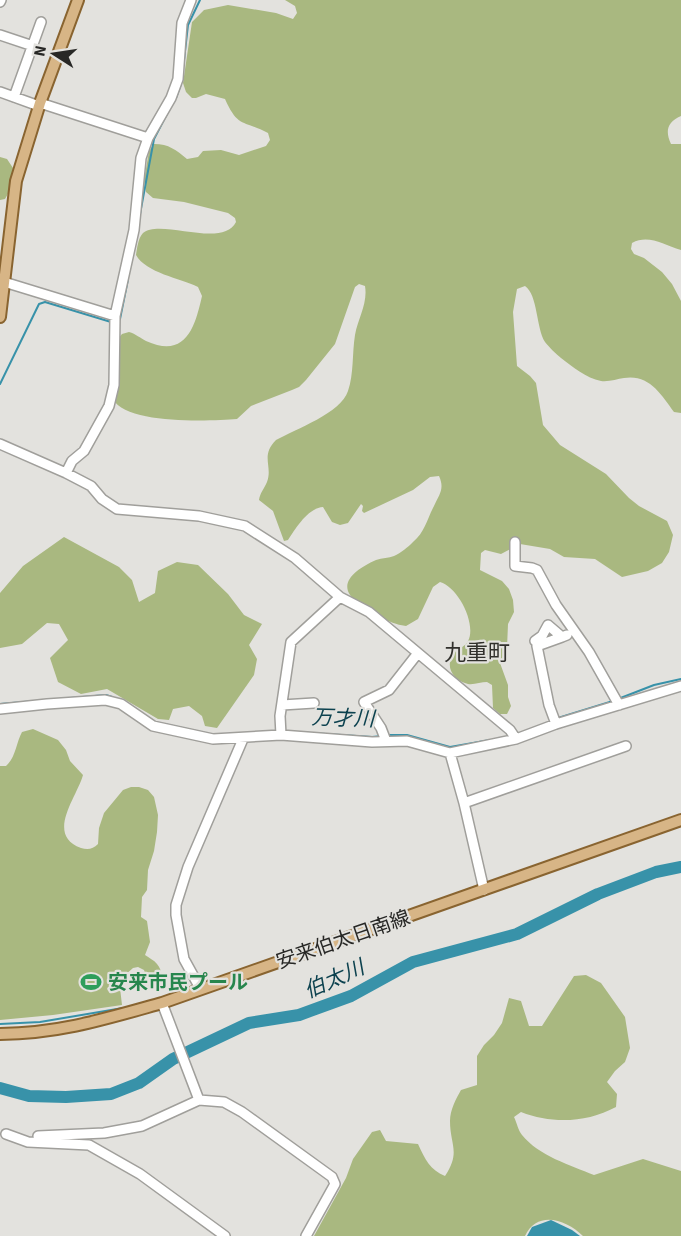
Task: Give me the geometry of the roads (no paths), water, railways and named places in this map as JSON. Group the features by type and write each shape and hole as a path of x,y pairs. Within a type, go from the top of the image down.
{"main road":[{"path":"0,317 16,182 39,105 78,0"},
{"name":"安来伯太日南線","path":"0,1035 75,1027 164,1008 200,988 681,820"}],"street":[{"path":"66,473 72,461 84,451 109,406 114,385 115,316 134,230 141,158 148,138 171,98 178,80 182,22 191,0"},
{"path":"15,97 41,22"},
{"path":"0,35 33,46"},
{"path":"0,92 148,138"},
{"path":"4,282 115,316"},
{"path":"0,444 91,486 102,499 117,509 199,516 245,526 295,558 340,597 369,612 515,736"},
{"path":"515,542 515,567 537,570 540,579 589,652 617,702"},
{"path":"281,735 282,705 291,642 340,597"},
{"path":"535,641 542,636 546,626 562,637"},
{"path":"555,721 537,646 575,632"},
{"path":"384,737 364,702 389,690 418,653"},
{"path":"0,709 105,700 121,704 153,726 213,739 281,735 384,737 450,753 515,736 617,702 681,686"},
{"path":"282,705 314,703"},
{"path":"200,988 184,959 176,905 188,867 243,739"},
{"path":"464,803 626,747"},
{"path":"450,753 484,890"},
{"path":"164,1008 198,1098"},
{"path":"3,1134 70,1136 114,1131 142,1126 198,1098 224,1102 242,1112 332,1177 335,1184 306,1236"},
{"path":"3,1134 28,1142 89,1145 140,1174 225,1236"}],"water":[{"path":"551,1220 580,1236 527,1236 532,1227"}],"waterway":[{"path":"184,60 188,25 200,0"},
{"path":"176,98 181,84"},
{"path":"140,214 154,139 170,108"},
{"path":"117,321 120,319 128,279"},
{"path":"0,384 39,304 45,302 111,322"},
{"name":"万才川","path":"618,699 654,685 681,679"},
{"name":"万才川","path":"0,704 106,695 112,697"},
{"name":"万才川","path":"558,718 613,701"},
{"name":"万才川","path":"164,724 205,733"},
{"name":"万才川","path":"295,732 382,736"},
{"name":"万才川","path":"211,734 223,734"},
{"name":"万才川","path":"387,735 407,735 450,747 490,740"},
{"name":"伯太川","path":"0,1088 29,1096 66,1097 111,1094 139,1083 173,1059 249,1023 299,1015 351,996 413,962 517,934 598,894 656,872 681,867"},
{"path":"0,1024 40,1022 123,1008"}],"place":[{"name":"安来市民プール","path":"91,982"}],"district":[{"name":"九重町","path":"477,652"}]}
